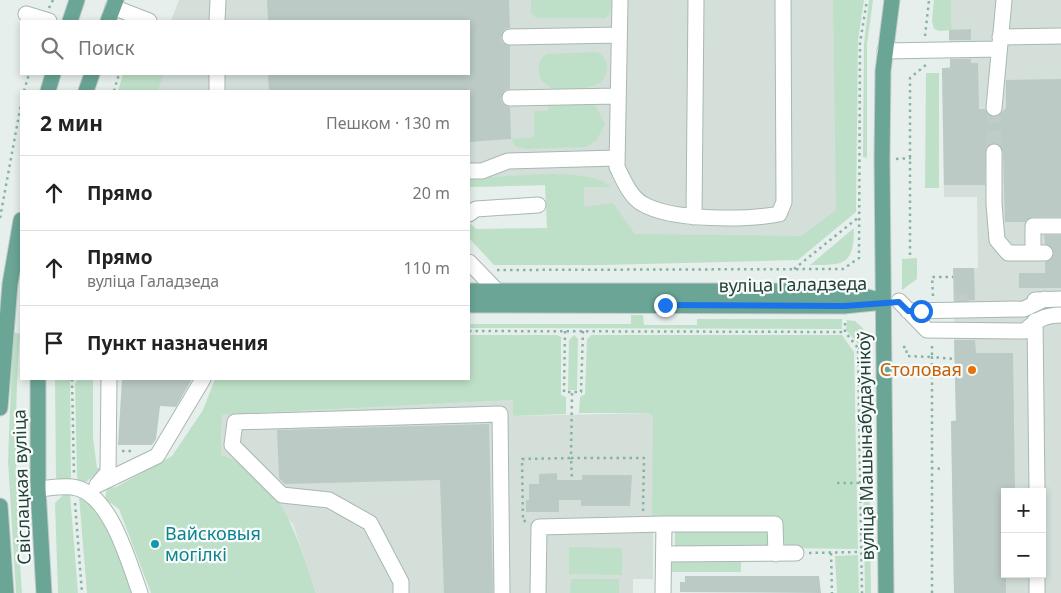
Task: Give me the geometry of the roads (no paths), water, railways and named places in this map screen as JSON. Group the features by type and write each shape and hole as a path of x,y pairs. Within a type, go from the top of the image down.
{"main road":[{"path":"70,20 77,0"},
{"name":"вуліца Машынабудаўнікоў","path":"886,593 882,159 885,51 892,0"},
{"path":"48,90 53,75"},
{"path":"86,90 92,75"},
{"name":"Свіслацкая вуліца","path":"0,408 12,262 20,225"},
{"name":"вуліца Галадзеда","path":"470,291 844,291 883,301"},
{"name":"вуліца Галадзеда","path":"470,306 844,306 883,301"},
{"name":"Свіслацкая вуліца","path":"38,380 38,488 44,593"},
{"name":"Свіслацкая вуліца","path":"0,506 6,593"}],"street":[{"path":"216,20 218,0"},
{"path":"620,0 617,167 625,184 642,204 694,217 764,217 779,214 784,202 783,0"},
{"path":"694,217 696,0"},
{"path":"994,108 1004,0"},
{"path":"113,9 146,20"},
{"path":"26,14 46,20"},
{"path":"510,37 619,35"},
{"path":"885,51 926,50 1061,36"},
{"path":"217,75 217,90"},
{"path":"510,98 618,96"},
{"path":"994,152 994,204 997,240 1008,253 1039,253 1033,226 1061,226"},
{"path":"470,171 482,171 508,161 617,158"},
{"path":"470,213 476,209 538,205"},
{"path":"470,263 498,292"},
{"path":"883,301 903,306 1024,309 1045,299"},
{"path":"975,301 1061,299"},
{"path":"903,306 954,302"},
{"path":"903,306 927,330 1025,331 1035,321 1049,315 1061,315"},
{"path":"1035,321 1036,488"},
{"path":"38,488 74,487 93,490 157,456 202,380"},
{"path":"93,490 108,472 113,381"},
{"path":"401,593 401,582 370,523 329,500 282,495 232,445 234,422 500,414 502,593"},
{"path":"93,490 109,515 140,593"},
{"path":"663,593 664,524"},
{"path":"538,593 539,527 775,524 776,554"},
{"path":"664,554 796,554"},
{"path":"1037,578 1037,593"}],"tunnel":[{"path":"994,108 994,152"},
{"path":"954,302 975,301"}],"place":[{"name":"Столовая","path":"972,370"},
{"name":"Вайсковыя могілкі","path":"155,544"}]}
